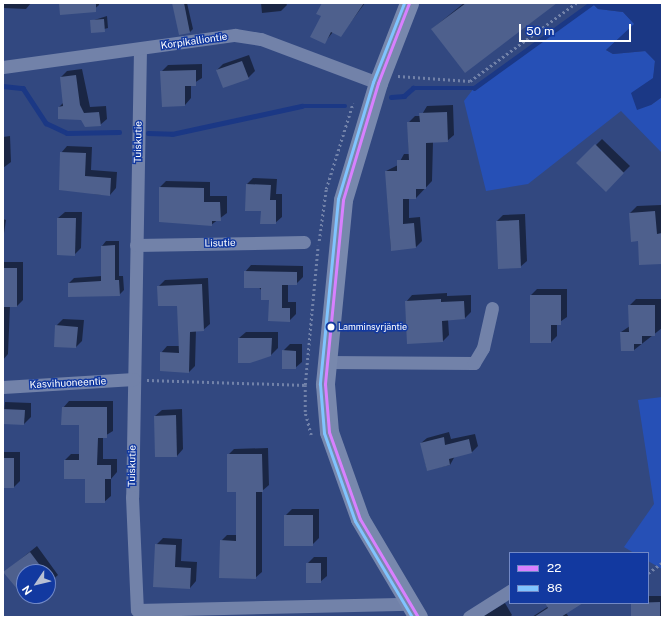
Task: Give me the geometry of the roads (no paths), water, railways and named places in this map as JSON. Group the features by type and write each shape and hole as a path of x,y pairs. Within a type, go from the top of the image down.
{"main road":[{"path":"409,3 380,79 343,200 326,362 326,417 332,445 367,534 414,610"}],"street":[{"name":"Korpikalliontie","path":"3,67 247,36 380,79"},
{"name":"Tuiskutie","path":"140,49 132,518 138,610 414,610"},
{"name":"Lisutie","path":"136,245 304,242"},
{"path":"326,362 474,363 483,348 492,308"},
{"name":"Kasvihuoneentie","path":"3,387 134,379"},
{"path":"468,617 509,592"}],"waterway":[{"path":"391,97 404,96 413,88 474,88 592,3"},
{"path":"3,86 23,88 46,123 67,133 119,132"},
{"path":"148,133 172,134 302,106 345,106"}],"place":[{"name":"Lamminsyrjäntie","path":"331,327"}]}
